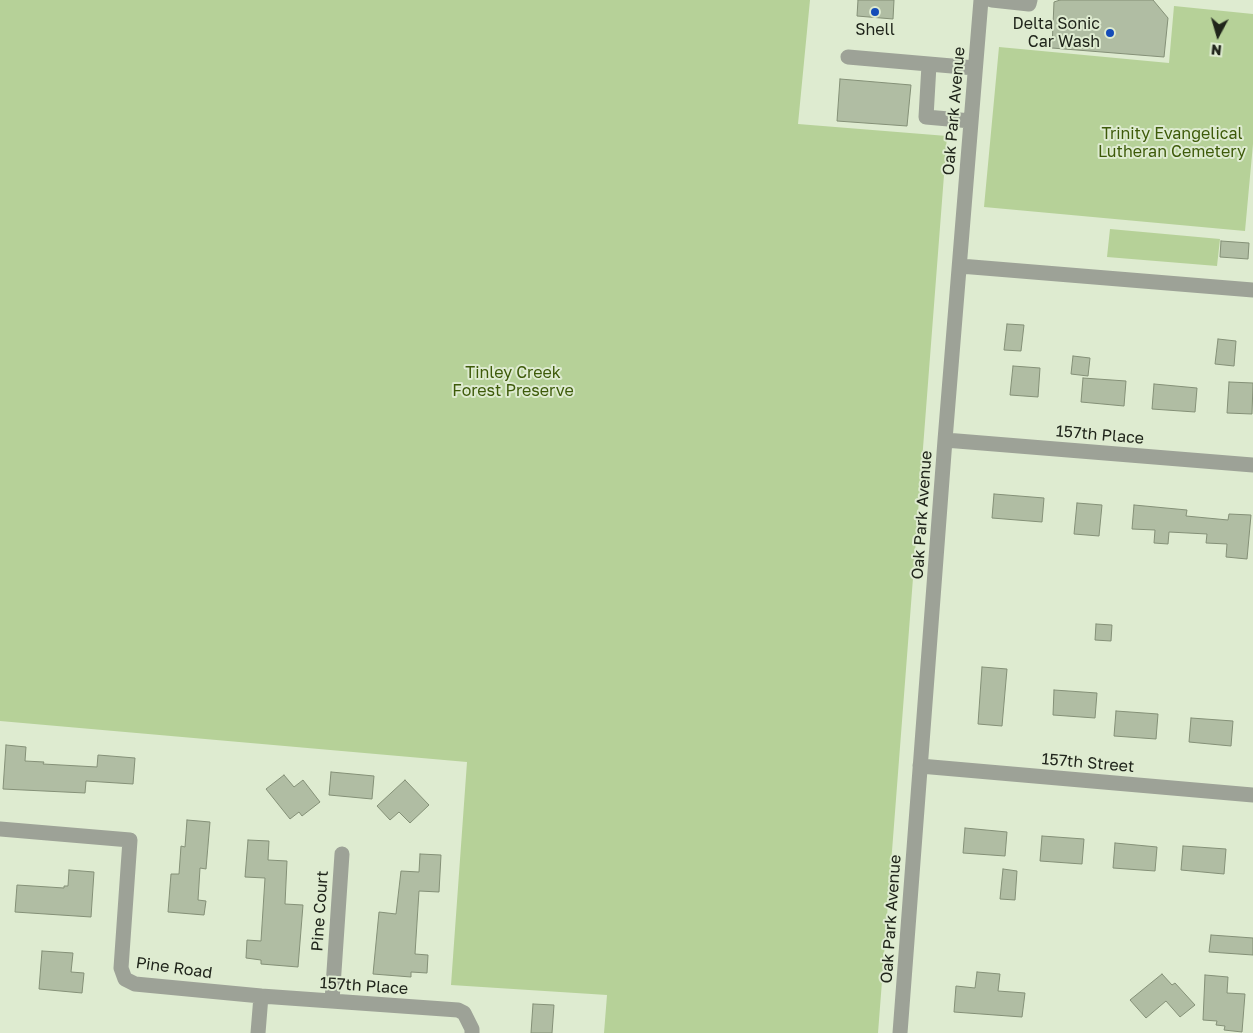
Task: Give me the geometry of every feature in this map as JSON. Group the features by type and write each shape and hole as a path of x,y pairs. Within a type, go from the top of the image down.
{"street":[{"name":"Oak Park Avenue","path":"900,1033 981,0"},
{"path":"992,0 1029,4 1030,0"},
{"path":"848,56 975,68"},
{"path":"929,64 926,117 971,120"},
{"path":"960,266 1253,290"},
{"name":"157th Place","path":"945,440 1253,465"},
{"name":"157th Street","path":"920,766 1253,795"},
{"name":"Pine Road","path":"0,829 130,840 121,968 125,979 135,984 262,996"},
{"name":"Pine Court","path":"332,1001 342,854"},
{"path":"258,1033 262,996"},
{"name":"157th Place","path":"262,996 458,1010 464,1013 472,1033"}],"green space":[{"name":"Tinley Creek Forest Preserve","path":"0,0 810,0 798,124 947,136 878,1033 604,1033 607,995 451,985 467,762 0,721"},
{"name":"Trinity Evangelical Lutheran Cemetery","path":"1174,6 1253,14 1253,144 1245,231 984,207 999,47 1169,63"},
{"path":"1110,229 1220,239 1217,266 1107,257"}],"building":[{"name":"Shell","path":"858,0 894,0 893,19 857,16"},
{"name":"Delta Sonic Car Wash","path":"1060,0 1153,0 1168,18 1164,57 1052,48 1054,2"},
{"path":"840,79 911,85 907,126 837,121"},
{"path":"1221,241 1249,243 1248,259 1220,257"},
{"path":"1007,324 1024,325 1021,351 1004,350"},
{"path":"1218,339 1236,341 1234,366 1215,364"},
{"path":"1073,356 1090,358 1088,376 1071,374"},
{"path":"1013,366 1040,368 1038,397 1010,395"},
{"path":"1083,378 1126,381 1124,406 1081,402"},
{"path":"1229,382 1253,383 1252,414 1227,413"},
{"path":"1154,384 1197,388 1195,412 1152,409"},
{"path":"994,494 1044,498 1042,522 992,518"},
{"path":"1077,503 1102,505 1099,536 1074,534"},
{"path":"1134,505 1187,510 1186,516 1228,520 1229,514 1251,515 1247,559 1226,557 1227,544 1206,543 1207,534 1169,532 1168,544 1154,543 1155,530 1132,529"},
{"path":"1096,624 1112,625 1111,641 1095,640"},
{"path":"982,667 1007,669 1002,726 978,724"},
{"path":"1054,690 1097,693 1095,718 1053,715"},
{"path":"1116,711 1158,714 1156,739 1114,736"},
{"path":"1191,718 1233,721 1231,746 1189,742"},
{"path":"6,745 26,747 25,761 44,762 43,764 97,767 98,755 135,758 133,784 86,781 85,793 3,789"},
{"path":"331,772 374,776 372,799 329,795"},
{"path":"284,775 294,787 303,780 320,802 302,816 299,812 290,819 266,789"},
{"path":"405,780 429,805 410,823 399,812 390,820 377,806"},
{"path":"187,820 210,822 206,869 200,868 198,900 206,901 204,915 168,912 171,874 179,874 181,846 185,847"},
{"path":"965,828 1007,832 1005,856 963,853"},
{"path":"1042,836 1084,839 1082,864 1040,861"},
{"path":"248,840 269,841 268,860 287,861 285,904 303,905 298,967 261,964 261,960 246,958 247,940 261,941 265,878 245,877"},
{"path":"1115,843 1157,847 1155,871 1113,868"},
{"path":"1183,846 1226,849 1224,874 1181,870"},
{"path":"420,854 441,855 439,892 419,891 415,954 428,955 427,973 411,972 411,977 373,974 379,912 396,914 401,871 419,872"},
{"path":"1003,869 1017,871 1015,900 1000,899"},
{"path":"69,870 94,872 91,917 15,912 17,885 64,888 64,886 68,886"},
{"path":"1211,935 1253,938 1253,955 1209,952"},
{"path":"42,951 73,953 71,972 84,973 82,993 39,989"},
{"path":"977,972 1000,974 998,991 1025,993 1022,1017 954,1012 956,986 975,988"},
{"path":"1162,974 1172,985 1175,983 1195,1005 1180,1017 1166,1001 1146,1018 1130,1000"},
{"path":"1205,975 1228,977 1227,993 1245,994 1242,1032 1224,1030 1225,1026 1216,1025 1217,1021 1203,1020"},
{"path":"533,1004 554,1005 552,1033 531,1033"}],"place":[{"name":"Shell","path":"875,12"},
{"name":"Delta Sonic Car Wash","path":"1110,33"}]}
